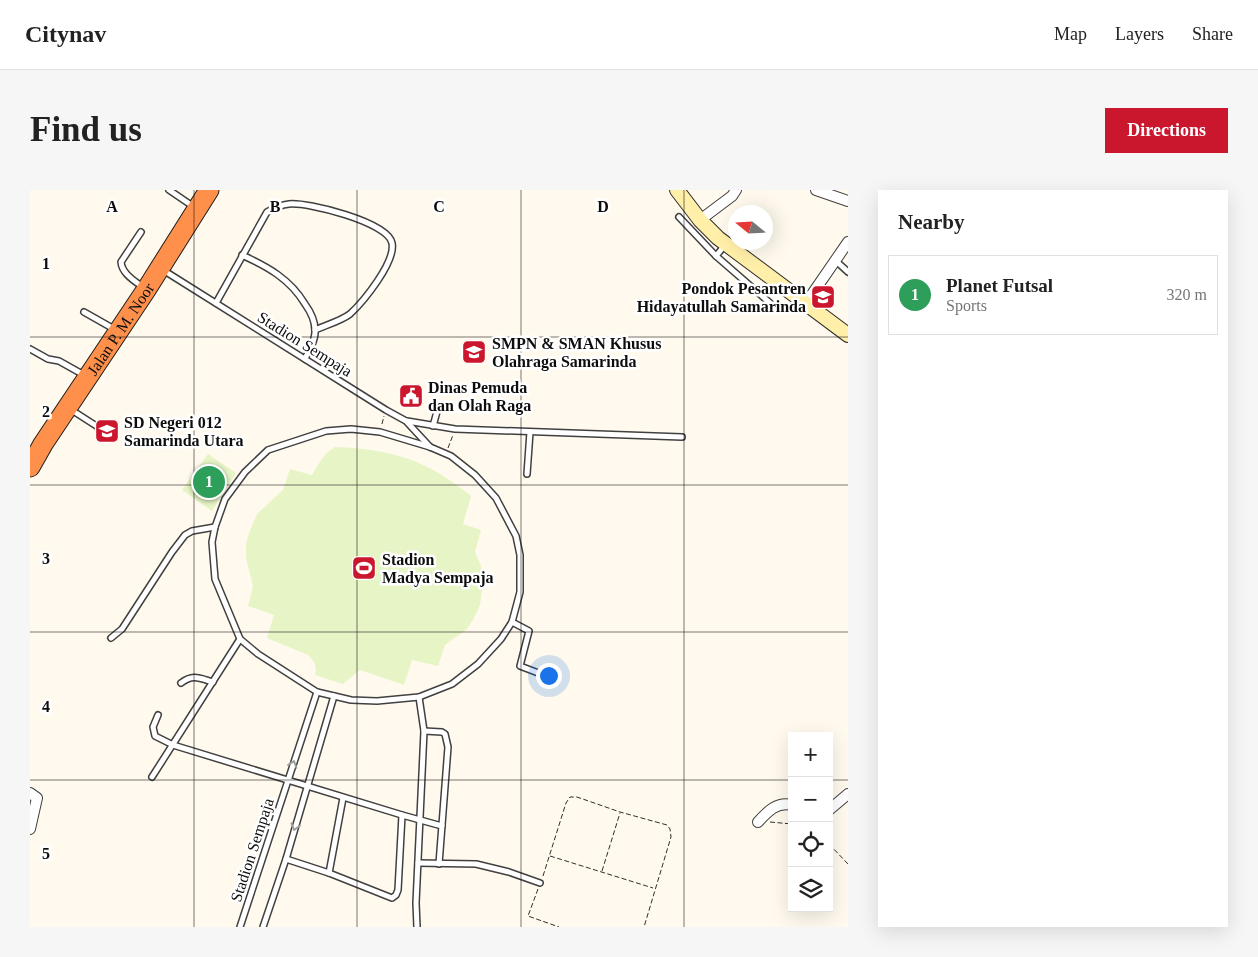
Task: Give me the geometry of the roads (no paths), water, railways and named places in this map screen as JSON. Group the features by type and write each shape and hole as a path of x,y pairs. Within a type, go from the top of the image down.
{"highway":[{"name":"Jalan P. M. Noor","path":"32,460 89,378 209,190"}],"street":[{"path":"677,190 700,220 726,244 848,335"},
{"path":"700,220 732,196 736,190"},
{"path":"816,190 848,200"},
{"path":"806,303 848,242"},
{"path":"30,793 37,798 30,829"},
{"path":"833,807 848,794"},
{"path":"758,822 770,809 782,803 788,804"}],"lane":[{"path":"169,190 196,209"},
{"path":"216,303 267,212 279,206 290,204 318,208 380,228 392,243 391,255 381,278 349,315 315,330"},
{"path":"679,217 716,256 770,303"},
{"path":"141,232 121,262 121,267 146,290"},
{"path":"716,256 726,244"},
{"path":"242,255 271,269 290,284 311,313 315,330 312,344 304,359"},
{"path":"836,261 848,272"},
{"name":"Stadion Sempaja","path":"160,268 406,421 430,447"},
{"path":"84,312 119,332"},
{"path":"30,349 48,359 58,361 89,378"},
{"path":"68,408 112,436"},
{"path":"433,426 438,408"},
{"path":"406,421 454,429 682,438"},
{"name":"Stadion Sempaja","path":"351,429 380,432 430,447 446,454 475,475 496,498 516,536 520,555 520,592 512,622 501,639 478,664 452,684 419,697 377,701 351,700 317,692 258,654 240,639 215,579 212,542 225,499 245,472 268,450 326,431 351,429"},
{"path":"527,474 530,432"},
{"path":"111,638 122,629 185,535 192,531 215,527"},
{"path":"512,622 529,631 520,666 541,674"},
{"path":"152,777 240,639"},
{"path":"182,683 188,678 193,677 213,682"},
{"name":"Stadion Sempaja","path":"240,927 317,692"},
{"name":"Stadion Sempaja","path":"263,927 286,859 334,696"},
{"path":"417,927 416,903 424,731 419,697"},
{"name":"Stadion Sempaja","path":"158,715 153,727 155,736 172,745 307,785 343,798 442,826"},
{"path":"424,731 442,732 447,738 440,864"},
{"path":"329,873 343,798"},
{"path":"286,859 329,873 389,898 396,895 398,890 402,815"},
{"path":"418,863 476,864 510,872 540,883"}],"place":[{"name":"Pondok Pesantren Hidayatullah Samarinda","path":"823,297"},
{"name":"SMPN & SMAN Khusus Olahraga Samarinda","path":"474,352"},
{"name":"Dinas Pemuda dan Olah Raga","path":"411,396"},
{"name":"SD Negeri 012 Samarinda Utara","path":"107,431"},
{"name":"Planet Futsal","path":"209,482"},
{"name":"Stadion Madya Sempaja","path":"364,568"}]}
